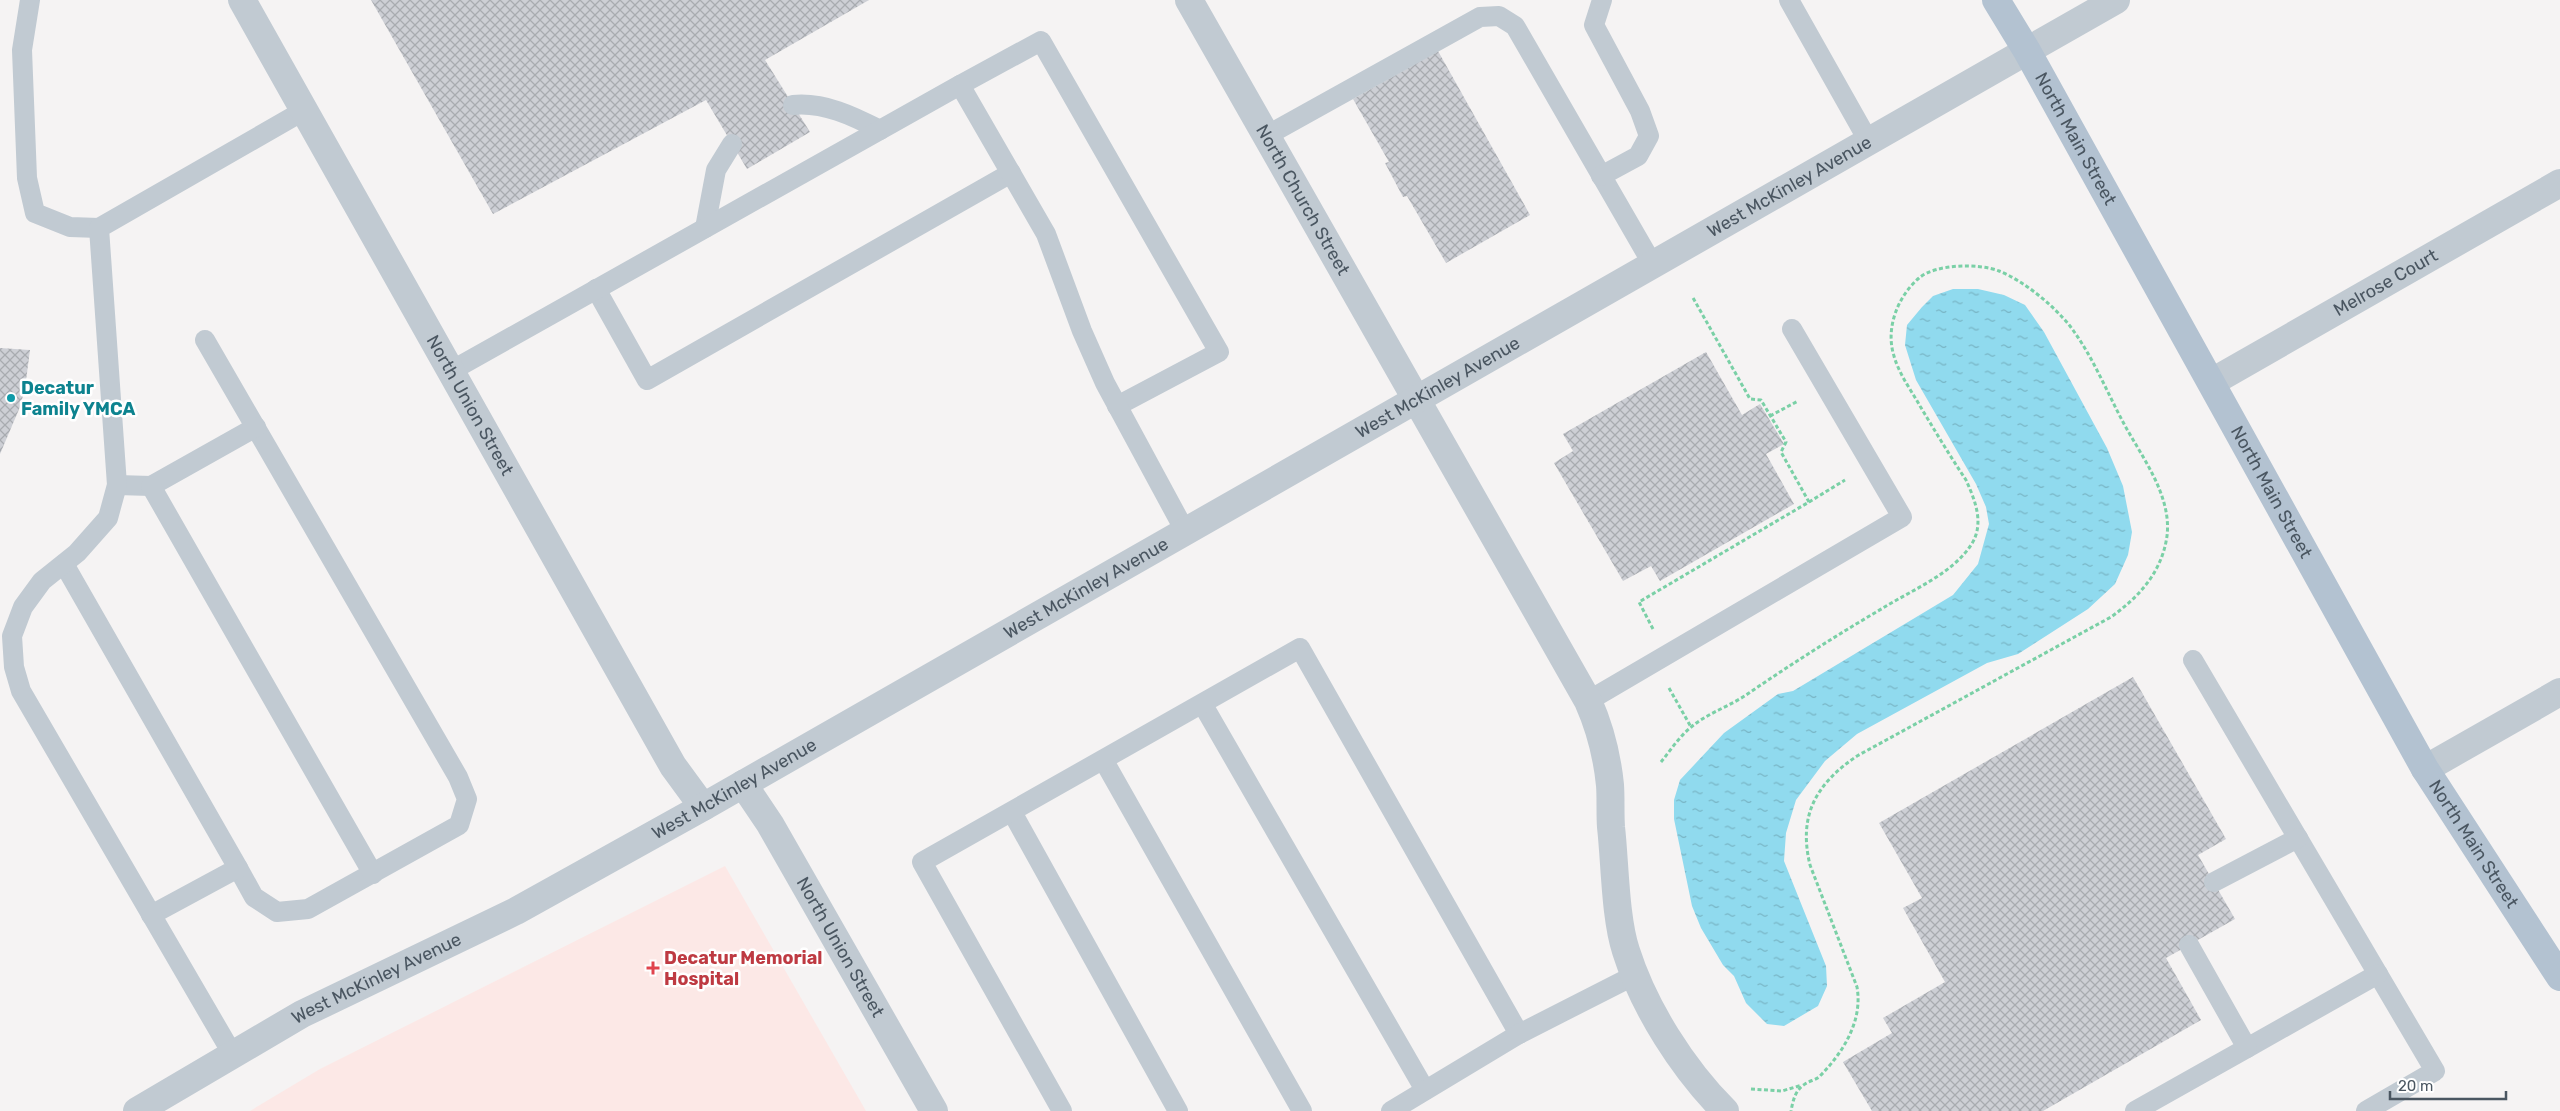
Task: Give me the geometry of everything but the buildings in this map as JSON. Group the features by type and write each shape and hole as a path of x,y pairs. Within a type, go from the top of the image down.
{"main road":[{"name":"North Main Street","path":"1996,0 2027,50 2425,769 2560,977"}],"street":[{"name":"North Union Street","path":"242,0 449,372 673,766 703,807"},
{"name":"North Church Street","path":"1189,0 1588,701 1600,727 1610,785 1611,822 1625,950 1635,975 1672,1045 1689,1072 1725,1111"},
{"name":"West McKinley Avenue","path":"138,1111 302,1014 516,911 703,807 2116,0"},
{"name":"Melrose Court","path":"2212,382 2560,183"},
{"path":"2425,769 2560,692"},
{"name":"North Union Street","path":"743,784 770,824 934,1111"}],"lane":[{"path":"30,0 22,50 27,178 35,212 70,227 99,228 303,111"},
{"path":"1601,176 1638,156 1649,136 1640,111 1594,25 1602,0"},
{"path":"1789,0 1869,142"},
{"path":"1266,136 1480,17 1499,16 1515,26 1653,264"},
{"path":"449,372 1041,41 1219,352 1117,406"},
{"path":"960,85 1046,234 1082,331 1117,406 1185,531"},
{"path":"793,105 805,104 828,108 852,116 880,130"},
{"path":"705,228 716,170 732,144"},
{"path":"596,289 647,380 1011,173"},
{"path":"99,228 117,485 108,518 77,553 42,581 23,607 12,636 14,666 22,691 233,1055"},
{"path":"1588,701 1902,517 1792,329"},
{"path":"64,564 254,896 277,912 308,910 459,825 467,799 458,777 205,340"},
{"path":"117,485 151,486 256,427"},
{"path":"151,486 373,874"},
{"path":"1062,1111 922,862 1203,705 1300,648 1519,1034"},
{"path":"2193,660 2435,1071 2366,1111"},
{"path":"1203,705 1425,1090"},
{"path":"1104,761 1302,1111"},
{"path":"1012,812 1178,1111"},
{"path":"2214,882 2298,838"},
{"path":"151,915 238,868"},
{"path":"2189,945 2247,1048"},
{"path":"2135,1111 2378,974"},
{"path":"1391,1111 1519,1034 1635,975"}],"path":[{"path":"1661,762 1691,727 1749,694 1807,653 1942,572 1964,555 1973,543 1978,527 1978,512 1973,496 1966,480 1903,377 1893,355 1894,316 1900,299 1912,283 1932,269 1951,266 1989,269 1997,270 2012,278 2041,298 2070,325 2100,375 2153,475 2164,506 2167,534 2163,555 2144,589 2111,617 1857,756 1840,768 1812,802 1806,824 1806,847 1810,865 1857,987 1860,1002 1855,1025 1843,1047 1817,1078 1782,1091 1742,1088"},
{"path":"1692,296 1750,399 1762,400 1786,442 1781,452 1810,502"},
{"path":"1770,416 1801,400"},
{"path":"1654,631 1639,602 1845,480"},
{"path":"1669,688 1691,727"},
{"path":"1791,1111 1793,1098 1802,1085"}],"shaded area":[{"name":"Decatur Memorial Hospital","path":"725,866 866,1111 250,1111 320,1069"}],"water":[{"path":"1953,289 1978,289 2004,295 2025,305 2044,332 2107,448 2123,486 2132,532 2128,555 2115,584 2088,609 2018,654 1987,663 1857,734 1825,761 1796,800 1786,833 1784,861 1826,966 1827,986 1818,1006 1784,1026 1767,1024 1746,1003 1734,976 1723,965 1701,928 1692,906 1674,819 1674,800 1680,780 1724,733 1778,694 1793,691 1953,595 1978,564 1989,524 1986,507 1976,484 1916,380 1905,345 1907,325 1922,307 1933,296"}],"place":[{"name":"Decatur Family YMCA","path":"11,398"},
{"name":"Decatur Memorial Hospital","path":"653,968"}]}
